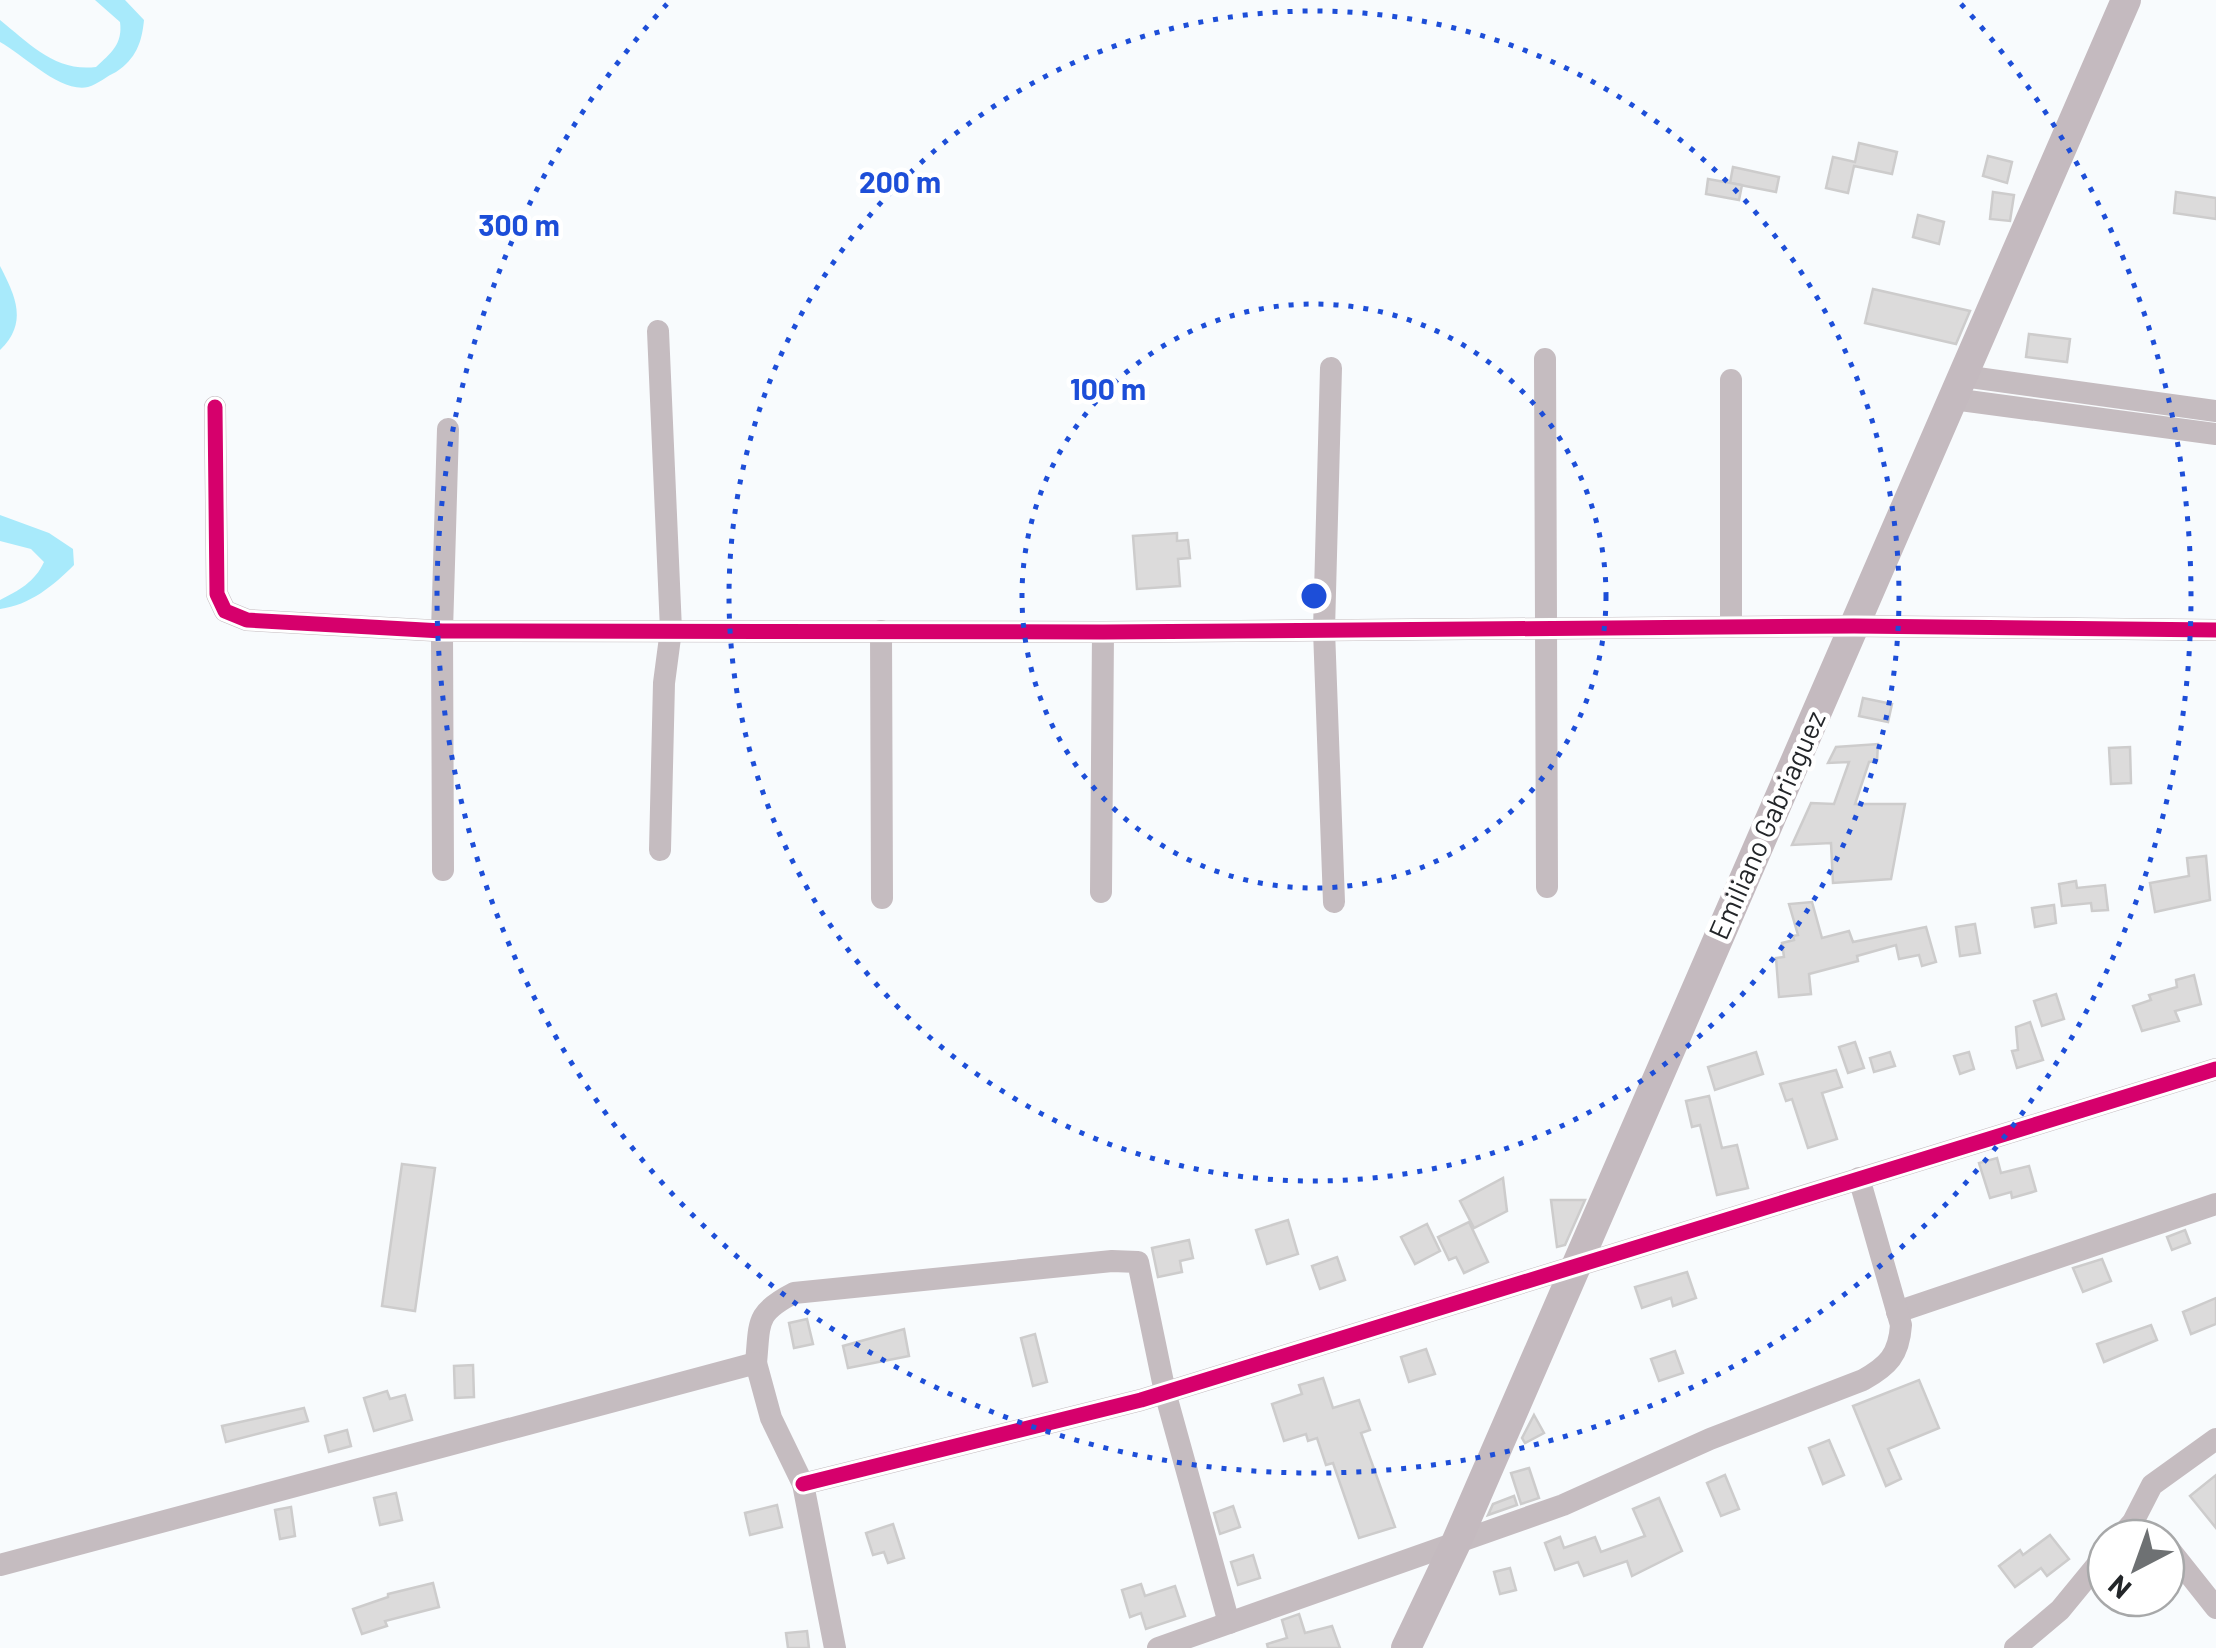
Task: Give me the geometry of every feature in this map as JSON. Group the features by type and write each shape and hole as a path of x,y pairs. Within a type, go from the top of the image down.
{"main road":[{"name":"Emiliano Gabriaguez","path":"1406,1648 1455,1546 2126,0"}],"street":[{"path":"658,331 671,630 664,683 660,850"},
{"path":"1545,359 1547,886"},
{"path":"1330,368 1324,630 1334,902"},
{"path":"1731,627 1732,380"},
{"path":"1958,388 2215,411 2216,426"},
{"path":"1958,388 2216,434"},
{"path":"216,407 216,594 226,610 248,620 442,631 1103,632 1854,626 2216,630"},
{"path":"443,870 442,631 448,429"},
{"path":"881,631 882,898"},
{"path":"1100,892 1103,632"},
{"path":"803,1484 1164,1392 1575,1264 2213,1074"},
{"path":"1158,1648 1563,1506 1710,1438 1863,1380 1886,1367 1900,1348 1901,1326 1859,1178"},
{"path":"1897,1312 2216,1204"},
{"path":"835,1648 803,1484 771,1418 756,1363 760,1320 770,1304 794,1292 1112,1261 1138,1262 1164,1392 1229,1623"},
{"path":"0,1565 756,1363"},
{"path":"2133,1518 2152,1485 2216,1438"},
{"path":"2186,1571 2216,1608"},
{"path":"2014,1648 2060,1610 2086,1578"}],"water":[{"path":"95,0 125,0 144,20 133,56 92,86 77,87 54,79 0,42 0,20 56,61 96,67 115,48 120,22"},
{"path":"0,266 11,288 17,320 0,350"},
{"path":"0,515 49,533 73,549 74,565 40,593 0,609 0,600 31,580 44,562 31,549 0,541"}],"building":[{"path":"1859,143 1897,152 1892,174 1854,166 1848,193 1826,188 1833,157 1855,162"},
{"path":"1988,156 2012,162 2007,183 1983,176"},
{"path":"1733,167 1779,177 1776,192 1730,183"},
{"path":"1708,179 1742,185 1739,200 1706,194"},
{"path":"1993,192 2014,195 2010,221 1990,219"},
{"path":"2176,192 2216,198 2216,219 2174,213"},
{"path":"1918,215 1944,222 1939,244 1913,237"},
{"path":"1873,289 1970,311 1956,344 1865,323"},
{"path":"2029,334 2070,339 2067,362 2026,357"},
{"path":"1177,533 1177,541 1188,540 1190,558 1178,559 1180,586 1137,589 1133,536"},
{"path":"1863,698 1892,704 1888,722 1859,716"},
{"path":"1878,744 1877,761 1869,762 1855,804 1905,804 1891,879 1833,883 1831,843 1792,845 1811,803 1834,804 1849,762 1828,763 1836,747"},
{"path":"2130,747 2131,783 2111,784 2109,748"},
{"path":"2206,856 2210,900 2155,912 2150,883 2189,876 2187,858"},
{"path":"2076,881 2077,888 2105,885 2108,910 2092,911 2091,903 2062,906 2059,884"},
{"path":"1812,902 1822,938 1849,931 1853,942 1926,927 1936,962 1922,966 1919,955 1899,959 1896,945 1857,956 1858,961 1809,974 1811,994 1779,997 1776,958 1784,957 1782,943 1798,935 1789,904"},
{"path":"2054,905 2056,923 2035,927 2032,908"},
{"path":"1975,924 1980,953 1960,956 1956,927"},
{"path":"2194,975 2201,1004 2175,1011 2179,1021 2142,1031 2133,1006 2151,1000 2149,995 2177,987 2176,980"},
{"path":"2056,994 2064,1019 2042,1026 2034,1001"},
{"path":"2030,1022 2043,1060 2017,1068 2012,1051 2018,1050 2016,1027"},
{"path":"1855,1042 1864,1068 1848,1073 1839,1047"},
{"path":"1756,1052 1763,1074 1715,1090 1708,1067"},
{"path":"1890,1052 1895,1066 1874,1072 1870,1058"},
{"path":"1969,1052 1974,1069 1960,1074 1954,1056"},
{"path":"1836,1070 1842,1087 1822,1093 1837,1139 1808,1148 1792,1099 1786,1101 1780,1084"},
{"path":"1709,1096 1722,1148 1737,1145 1748,1188 1717,1195 1700,1125 1692,1127 1686,1101"},
{"path":"1997,1158 2001,1173 2029,1166 2036,1191 2012,1198 2011,1192 1990,1198 1979,1163"},
{"path":"402,1164 435,1168 415,1311 382,1306"},
{"path":"1503,1178 1507,1211 1474,1228 1460,1201"},
{"path":"1551,1200 1585,1200 1565,1245 1557,1247"},
{"path":"1288,1220 1298,1254 1267,1264 1256,1230"},
{"path":"1469,1222 1488,1262 1464,1273 1456,1257 1449,1260 1438,1237"},
{"path":"1427,1224 1440,1251 1415,1264 1401,1237"},
{"path":"2185,1230 2190,1243 2172,1250 2167,1237"},
{"path":"1189,1240 1193,1258 1180,1261 1182,1272 1158,1277 1152,1248"},
{"path":"1337,1257 1345,1280 1320,1289 1312,1266"},
{"path":"2102,1259 2111,1281 2083,1292 2073,1268"},
{"path":"1687,1272 1696,1298 1673,1306 1671,1298 1642,1308 1635,1287"},
{"path":"2216,1298 2216,1324 2191,1334 2183,1312"},
{"path":"807,1319 813,1344 794,1348 789,1323"},
{"path":"2151,1325 2157,1340 2104,1362 2097,1344"},
{"path":"904,1329 909,1356 848,1368 843,1346"},
{"path":"1035,1334 1047,1382 1033,1386 1021,1338"},
{"path":"1426,1349 1435,1374 1409,1382 1401,1357"},
{"path":"1675,1351 1683,1373 1659,1381 1651,1359"},
{"path":"473,1365 474,1397 455,1398 454,1366"},
{"path":"1323,1378 1333,1408 1359,1400 1370,1430 1361,1433 1395,1527 1359,1538 1333,1463 1326,1465 1317,1438 1308,1441 1306,1434 1284,1441 1272,1404 1302,1394 1299,1385"},
{"path":"1919,1380 1939,1428 1888,1449 1901,1479 1886,1486 1853,1406"},
{"path":"387,1391 390,1399 405,1395 412,1420 374,1431 364,1398"},
{"path":"304,1408 308,1421 226,1442 222,1426"},
{"path":"1534,1415 1544,1433 1525,1443 1522,1438"},
{"path":"347,1430 351,1446 329,1452 325,1436"},
{"path":"1829,1440 1844,1475 1823,1484 1809,1448"},
{"path":"1529,1468 1539,1498 1521,1504 1511,1473"},
{"path":"1725,1475 1739,1509 1721,1516 1707,1483"},
{"path":"2216,1475 2216,1528 2190,1496"},
{"path":"396,1493 402,1520 380,1525 374,1498"},
{"path":"1514,1496 1517,1505 1488,1515 1493,1504"},
{"path":"1659,1498 1682,1551 1632,1576 1627,1561 1584,1576 1578,1562 1555,1570 1545,1543 1560,1537 1564,1548 1595,1537 1601,1552 1645,1536 1633,1509"},
{"path":"777,1505 782,1527 750,1535 745,1513"},
{"path":"1233,1506 1240,1527 1220,1534 1214,1513"},
{"path":"291,1507 295,1536 280,1539 275,1510"},
{"path":"893,1524 904,1558 888,1563 884,1552 873,1555 866,1533"},
{"path":"2050,1535 2069,1559 2047,1576 2041,1568 2015,1587 1999,1566 2020,1550 2023,1555"},
{"path":"1253,1555 1260,1578 1238,1585 1231,1562"},
{"path":"1510,1568 1516,1590 1500,1594 1494,1572"},
{"path":"433,1583 439,1607 385,1621 387,1626 362,1634 353,1609 388,1594"},
{"path":"1141,1584 1145,1596 1175,1586 1185,1616 1146,1629 1141,1613 1130,1617 1122,1590"},
{"path":"1299,1614 1305,1633 1332,1626 1340,1648 1268,1648 1267,1644 1287,1638 1282,1620"},
{"path":"807,1631 809,1648 788,1648 786,1633"}],"cycle path":[{"path":"215,407 217,594 225,611 247,620 442,631 1103,632 1854,626 2216,630"},
{"path":"803,1484 1141,1400 2216,1069"}]}
